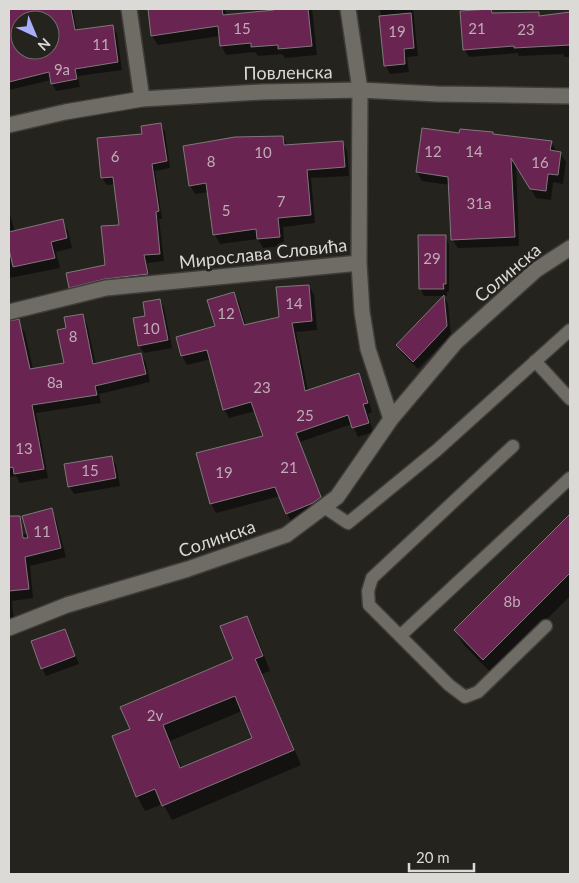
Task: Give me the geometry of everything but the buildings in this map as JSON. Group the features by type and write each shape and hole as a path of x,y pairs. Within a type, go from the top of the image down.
{"street":[{"path":"129,9 142,99"},
{"name":"Мирослава Словића","path":"9,312 106,288 359,263 360,90 348,9"},
{"name":"Повленска","path":"9,125 65,112 142,99 262,92 360,90 436,94 570,96"},
{"name":"Солинска","path":"9,628 67,605 188,569 286,535 337,498 391,419 456,342 536,270 570,248"},
{"path":"359,263 362,312 368,349 391,419"}],"lane":[{"path":"324,507 348,523 437,450 570,330"},
{"path":"535,361 570,399"},
{"path":"513,446 372,578 368,591 369,605 449,685 465,697 478,692 546,626"},
{"path":"400,636 570,478"}]}
